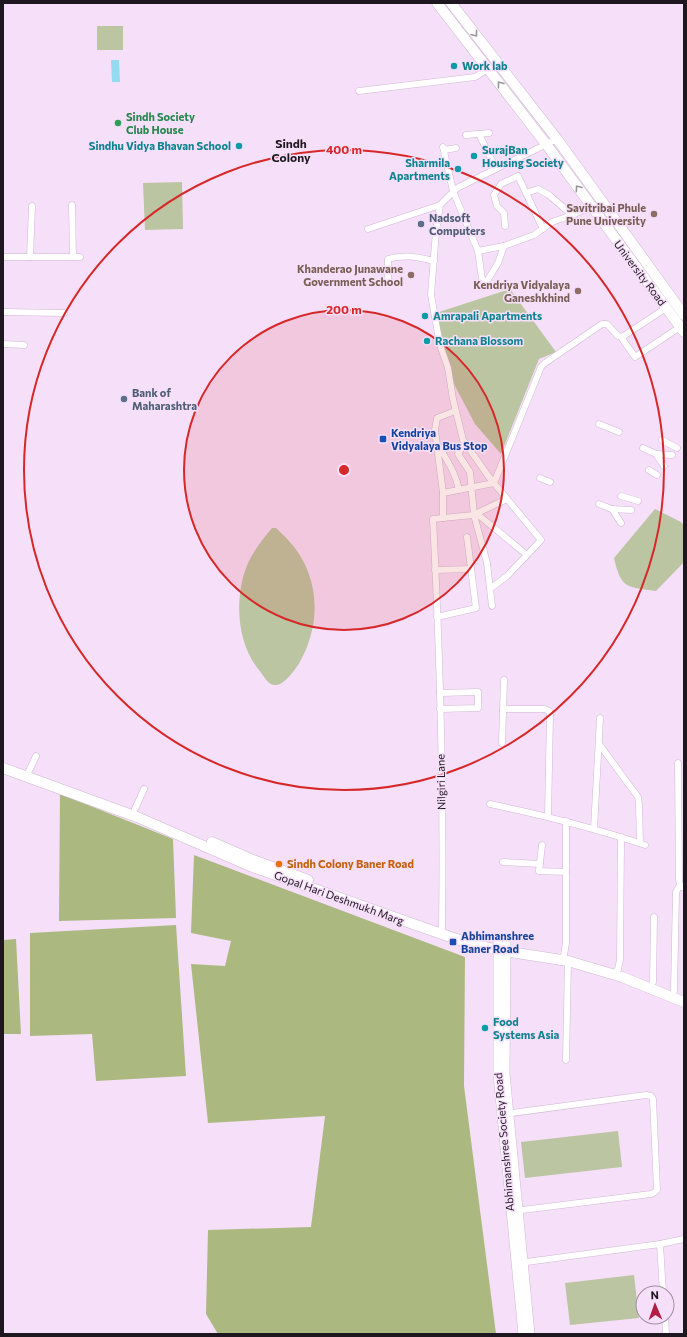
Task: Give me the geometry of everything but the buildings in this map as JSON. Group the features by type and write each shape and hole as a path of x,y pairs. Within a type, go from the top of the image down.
{"main road":[{"name":"University Road","path":"437,3 546,144 682,329"},
{"name":"University Road","path":"451,3 557,139 684,315"},
{"name":"Gopal Hari Deshmukh Marg","path":"3,761 135,809 264,867 416,925 465,942 566,958 653,982 679,993"},
{"name":"Gopal Hari Deshmukh Marg","path":"3,768 137,817 250,866 264,867 502,947"},
{"name":"Gopal Hari Deshmukh Marg","path":"616,972 635,982 684,1002"}],"street":[{"path":"359,91 475,77 488,69"},
{"path":"466,135 489,133"},
{"path":"479,134 496,169"},
{"path":"368,229 440,205 453,191 557,139"},
{"path":"456,148 444,148 453,191 478,251 482,279 484,282 487,281 498,263 504,246"},
{"path":"505,226 504,213 497,206 494,195 501,184 518,176 543,229"},
{"path":"526,193 538,189 549,195 572,215"},
{"path":"72,205 73,257"},
{"path":"440,205 431,295 440,345 448,368 452,399 463,440 494,483 541,540 507,576 491,588"},
{"path":"30,257 32,206"},
{"path":"478,251 504,246 534,235 552,222 591,206"},
{"path":"388,281 388,259 411,256 434,261"},
{"path":"3,257 80,257"},
{"path":"621,337 666,308"},
{"path":"3,312 64,314"},
{"path":"494,483 543,365 603,324 607,324 618,336 621,337 635,357 682,329"},
{"path":"3,344 24,345"},
{"path":"456,411 437,418 435,430 443,493 443,518 475,514 507,499"},
{"path":"599,424 619,432"},
{"path":"662,440 677,448"},
{"path":"465,443 458,454 470,472 472,499 487,563 492,606"},
{"path":"438,445 450,465 457,480 459,490"},
{"path":"643,448 656,454 672,455"},
{"path":"656,454 664,466"},
{"path":"649,470 657,475"},
{"path":"540,478 550,482"},
{"path":"443,493 494,483"},
{"path":"621,496 638,501"},
{"path":"599,504 612,510 631,510"},
{"path":"612,510 621,523"},
{"path":"475,514 527,556"},
{"name":"Nilgiri Lane","path":"442,928 443,875 439,637 433,519 443,518"},
{"path":"437,617 476,608 467,538"},
{"path":"435,570 471,569"},
{"path":"502,743 504,680"},
{"path":"440,693 478,692 478,708 440,709"},
{"path":"503,709 546,709 549,711 548,816"},
{"path":"594,829 600,718"},
{"path":"490,804 548,816 642,844 638,797 599,744"},
{"path":"29,771 36,756"},
{"path":"678,763 678,857 682,887 676,892 676,935 679,993"},
{"path":"135,809 144,789"},
{"path":"566,821 566,1060"},
{"path":"616,972 620,960 620,837"},
{"path":"542,845 539,871 566,872"},
{"path":"503,862 540,864"},
{"path":"653,982 654,917"},
{"path":"676,935 684,936"},
{"name":"Abhimanshree Society Road","path":"502,947 505,1114 519,1263 523,1334"},
{"path":"505,1114 646,1095 651,1096 653,1100 657,1190 655,1192 651,1194 514,1211"},
{"path":"519,1263 660,1244 684,1239"},
{"path":"660,1244 663,1285"},
{"name":"Abhimanshree Society Road","path":"519,1263 530,1334"}],"green space":[{"path":"97,26 123,26 123,50 97,50"},
{"path":"182,182 183,229 145,230 143,183"},
{"path":"510,289 556,352 539,359 501,454 475,424 455,386 437,328 439,312"},
{"path":"655,509 684,525 684,562 656,591 638,589 627,585 619,576 614,558"},
{"path":"272,528 276,528 300,555 312,585 314,602 314,618 306,650 291,674 282,683 276,685 271,684 266,680 251,659 242,633 239,604 248,563 262,540"},
{"path":"60,792 68,797 173,839 176,918 59,921"},
{"path":"194,855 465,957 464,1086 496,1334 218,1334 206,1314 208,1230 311,1227 325,1116 208,1123 191,964 225,966 231,941 191,933"},
{"path":"176,925 186,1076 96,1081 92,1034 30,1036 30,933"},
{"path":"3,927 4,940 16,939 21,1034 3,1034"},
{"path":"618,1131 622,1167 525,1178 521,1142"},
{"path":"634,1275 635,1318 570,1325 565,1283"}],"water":[{"path":"111,60 119,60 120,82 112,82"}],"place":[{"name":"Work lab","path":"454,66"},
{"name":"Sindh Society Club House","path":"118,123"},
{"name":"Sindhu Vidya Bhavan School","path":"239,146"},
{"name":"SurajBan Housing Society","path":"474,156"},
{"name":"Sharmila Apartments","path":"458,169"},
{"name":"Savitribai Phule Pune University","path":"654,214"},
{"name":"Nadsoft Computers","path":"421,224"},
{"name":"Khanderao Junawane Government School","path":"411,275"},
{"name":"Kendriya Vidyalaya Ganeshkhind","path":"578,291"},
{"name":"Amrapali Apartments","path":"425,316"},
{"name":"Rachana Blossom","path":"427,341"},
{"name":"Bank of Maharashtra","path":"124,399"},
{"name":"Kendriya Vidyalaya Bus Stop","path":"383,439"},
{"name":"Sindh Colony Baner Road","path":"279,864"},
{"name":"Abhimanshree Baner Road","path":"453,942"},
{"name":"Food Systems Asia","path":"485,1028"}],"district":[{"name":"Sindh Colony","path":"291,151"}]}
